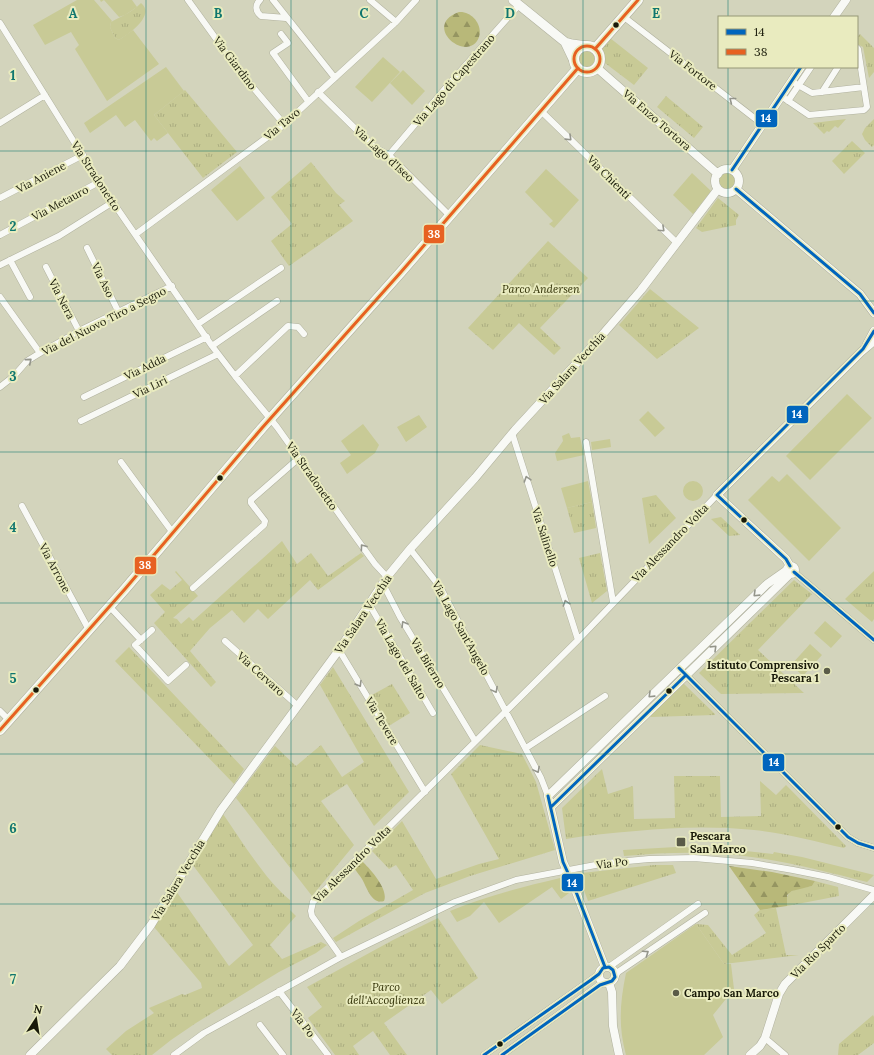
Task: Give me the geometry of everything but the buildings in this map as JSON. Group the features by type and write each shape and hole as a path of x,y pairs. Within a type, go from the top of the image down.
{"main road":[{"path":"591,48 624,17 638,0"},
{"name":"Via Lago di Capestrano","path":"516,2 565,42 591,48"},
{"name":"Via Lago di Capestrano","path":"565,42 576,65"},
{"path":"583,47 591,48 600,58 594,70 587,72 576,65 574,59 577,51 583,47"},
{"path":"0,730 110,606 270,419 541,111 576,65"}],"street":[{"name":"Via Giardino","path":"188,0 240,72 284,124"},
{"path":"260,0 257,4 256,10 261,16 286,18"},
{"path":"273,0 335,78"},
{"path":"370,0 396,22"},
{"name":"Via Tavo","path":"136,234 284,124 396,22 416,0"},
{"path":"835,16 846,0"},
{"name":"Via Lago di Capestrano","path":"389,155 516,2"},
{"name":"Via Fortore","path":"624,17 762,124"},
{"name":"Via Stradonetto","path":"0,23 99,182 212,346 284,436 385,581"},
{"path":"281,34 288,43 273,53 308,102"},
{"path":"785,98 808,115 864,110 867,107 858,49"},
{"name":"Via Enzo Tortora","path":"596,67 718,174"},
{"path":"785,98 791,81 800,68"},
{"path":"732,170 762,124 785,98 799,85 810,68"},
{"path":"822,92 837,68"},
{"path":"791,81 812,93 864,87"},
{"name":"Via Lago d'Iseo","path":"318,92 374,147 389,155 450,216"},
{"path":"0,123 45,95"},
{"name":"Via Chienti","path":"541,111 677,243"},
{"name":"Via Aniene","path":"0,198 82,155"},
{"path":"724,169 732,170 739,178 740,182 736,190 727,194 718,189 715,181 718,174 724,169"},
{"name":"Via Metauro","path":"0,235 99,182"},
{"name":"Via Salara Vecchia","path":"30,1055 120,966 151,925 221,810 339,650 385,581 410,549 475,478 512,433 596,342 641,290 718,189"},
{"path":"736,190 860,294 874,301"},
{"path":"0,265 59,236 113,202"},
{"name":"Via Aso","path":"87,248 119,313"},
{"path":"10,260 30,297"},
{"name":"Via Nera","path":"46,267 79,331"},
{"path":"198,324 281,268"},
{"name":"Via del Nuovo Tiro a Segno","path":"0,387 14,376 27,362 40,353 79,331 119,313 172,286"},
{"path":"860,294 874,313"},
{"path":"0,297 40,353"},
{"path":"212,346 277,301"},
{"path":"235,376 288,326 298,327 304,334"},
{"name":"Via Alessandro Volta","path":"863,349 874,331"},
{"name":"Via Adda","path":"84,397 207,337"},
{"name":"Via Alessandro Volta","path":"341,957 312,916 311,912 313,902 578,640 717,495 863,349 874,341"},
{"name":"Via Liri","path":"81,421 218,354"},
{"name":"Via Salinello","path":"512,433 578,640"},
{"path":"586,442 613,602"},
{"path":"193,588 264,525 265,521 251,504 251,500 299,458"},
{"path":"121,462 172,533"},
{"path":"717,495 786,559 790,570 874,640"},
{"name":"Via Arrone","path":"22,506 89,630"},
{"name":"Via Lago Sant'Angelo","path":"410,549 440,587 506,710"},
{"path":"548,796 767,584 790,570"},
{"path":"551,807 686,675 790,570"},
{"name":"Via Biferno","path":"385,581 400,617 475,741"},
{"name":"Via Lago del Salto","path":"369,604 433,713"},
{"path":"110,606 141,640"},
{"path":"152,630 136,645 168,682 186,665"},
{"name":"Via Cervaro","path":"225,641 298,706"},
{"name":"Via Tevere","path":"339,650 424,792"},
{"path":"679,668 848,836 858,843 874,848"},
{"path":"526,748 605,696"},
{"path":"506,710 541,778 551,807 562,860 607,967 613,970 610,981 612,992 613,1026 619,1055"},
{"path":"0,711 9,720"},
{"name":"Via Po","path":"341,957 455,902 516,880 606,863 676,858 710,859 752,863 828,877 874,890"},
{"name":"Via Rio Sparto","path":"765,1038 779,994 785,984 874,895"},
{"path":"484,1055 599,974 601,970 698,904"},
{"path":"502,1055 600,984 610,981 618,972 705,913"},
{"path":"174,1055 204,1033 341,957"},
{"path":"599,974 600,979 610,981"},
{"name":"Via Po","path":"279,991 328,1055"},
{"path":"260,1025 283,1055"},
{"path":"750,1055 760,1046 765,1038 785,1055"}],"green space":[{"path":"77,0 94,0 112,21 110,27 115,38 119,40 133,30 159,64 107,101 75,49 79,45 71,32 45,45 33,25"},
{"path":"104,0 132,0 137,7 119,17"},
{"path":"141,3 145,8 145,13 139,24 119,40 115,38 110,27 111,22"},
{"path":"459,12 464,12 472,16 478,24 480,32 474,45 466,47 458,45 451,40 446,33 444,26 448,18"},
{"path":"860,34 874,48 874,72 869,78 863,47 858,44 858,36"},
{"path":"610,38 648,68 634,85 601,60 599,51"},
{"path":"587,50 593,53 596,59 593,65 587,68 581,65 578,59 581,53"},
{"path":"383,57 400,72 372,102 355,87"},
{"path":"166,67 184,91 154,115 168,133 157,141 154,138 151,141 135,120 125,127 116,115 90,133 84,123"},
{"path":"403,70 425,91 412,105 390,83"},
{"path":"185,90 237,152 203,178 154,115"},
{"path":"666,96 703,127 694,138 657,107"},
{"path":"846,119 838,128 835,126 829,132 827,131 824,134 813,123"},
{"path":"874,119 874,145 872,147 865,140 862,134 865,128"},
{"path":"852,141 865,153 844,174 832,161"},
{"path":"311,162 336,193 345,201 339,205 353,221 289,266 271,241 292,224 271,197"},
{"path":"240,166 265,198 237,221 211,190"},
{"path":"546,169 579,200 554,228 549,224 553,221 525,192"},
{"path":"727,172 733,175 736,181 733,187 727,190 721,187 718,181 721,175"},
{"path":"692,173 711,191 693,214 673,195"},
{"path":"718,198 739,215 736,220 736,225 702,232 696,228"},
{"name":"Parco Andersen","path":"548,241 588,278 540,328 561,348 554,355 519,323 493,350 468,328"},
{"path":"650,289 699,328 657,359 619,325"},
{"path":"847,394 872,418 810,480 786,456"},
{"path":"648,411 665,428 655,437 639,420"},
{"path":"419,415 427,427 406,442 397,427"},
{"path":"363,424 379,445 375,453 347,474 340,463 351,455 341,441"},
{"path":"569,433 571,438 580,437 584,455 557,461 555,453 563,441 562,436"},
{"path":"610,439 611,447 592,450 591,442"},
{"path":"787,474 841,528 809,561 748,500 772,476 779,482"},
{"path":"588,481 592,502 567,508 561,488"},
{"path":"693,481 700,484 703,491 700,498 693,501 686,498 683,491 686,484"},
{"path":"656,495 676,518 649,544 642,498"},
{"path":"592,502 596,528 574,533 567,508"},
{"path":"721,517 740,535 729,536 711,519"},
{"path":"282,541 297,564 311,553 328,576 361,553 364,556 318,590 310,580 268,619 258,609 244,623 232,610 210,628 190,651 216,682 211,687 154,623 165,612 150,595 162,584 170,590 182,580 175,572 176,571 198,596 173,618 177,619 181,624 189,617 193,621"},
{"path":"600,553 607,591 592,603 579,558"},
{"path":"874,571 874,619 872,622 845,599"},
{"path":"794,580 812,594 758,650 804,693 721,694 699,673"},
{"path":"825,621 842,636 831,648 814,633"},
{"path":"810,644 822,655 803,676 791,665"},
{"path":"129,647 244,769 234,784 115,661"},
{"path":"333,667 409,792 374,826 347,784 321,801 354,845 312,896 236,798 275,746 296,766 321,745 342,777 364,762 320,685"},
{"path":"683,683 715,715 651,717 650,716"},
{"path":"392,684 410,713 387,727 370,696"},
{"path":"480,745 522,754 536,782 555,850 470,876 425,893 336,942 333,938 359,921 413,890 396,865 389,869 372,851 402,821 436,879 479,864 499,859 451,774"},
{"path":"602,769 608,794 633,786 634,819 675,818 674,776 720,776 721,817 761,816 760,781 776,795 786,785 846,846 844,848 766,831 710,828 651,830 601,834 566,839 562,808"},
{"path":"223,814 263,871 290,900 290,910 296,916 270,945 282,959 321,942 327,945 316,953 279,972 196,1023 152,1055 112,1055 106,1049 126,1031 154,1013 149,1008 182,994 185,995 202,988 201,983 154,927 176,891 229,966 253,945 192,864"},
{"path":"676,847 718,848 773,854 774,852 802,857 874,875 867,882 810,868 752,857 713,853 657,853 624,856 623,850"},
{"path":"362,861 374,874 381,885 385,896 384,901 376,901 370,895 362,879 354,868"},
{"path":"654,865 673,865 676,873 588,901 579,877 582,873"},
{"path":"729,866 772,872 815,881 812,886 792,891 787,895 787,906 760,910"},
{"path":"560,878 564,880 569,893 561,899 552,887 499,923 484,902 470,916 457,922 450,911 490,896"},
{"path":"815,881 838,887 839,896 787,906 787,900 790,893 794,890 812,886"},
{"path":"776,908 786,955 799,955 724,964 696,924 708,925 732,955 766,933 754,915 760,910"},
{"name":"Parco dell'Accoglienza","path":"438,918 478,978 442,1004 431,990 384,1023 407,1055 390,1055 373,1031 353,1046 359,1055 335,1055 308,1018 322,1007 307,987 393,940"},
{"name":"Campo San Marco","path":"696,924 724,964 731,964 734,989 713,1015 723,1037 704,1055 626,1055 623,1044 621,1014 622,994 626,973"},
{"path":"873,1015 874,1043 858,1055 838,1055 839,1044"}],"transit line":[{"name":"38","path":"595,49 638,0"},
{"name":"38","path":"587,46 596,50 600,59 596,68 587,72 578,68 574,59 578,50 587,46"},
{"name":"38","path":"0,730 125,589 262,428 401,272 578,68"},
{"name":"14","path":"732,170 800,68"},
{"name":"14","path":"736,189 860,294 874,313"},
{"name":"14","path":"717,495 863,349 874,331"},
{"name":"14","path":"717,495 786,559 790,566"},
{"name":"14","path":"794,572 874,640"},
{"name":"14","path":"679,668 848,837 858,843 874,848"},
{"name":"14","path":"551,807 686,675"},
{"name":"14","path":"548,796 563,862 605,967"},
{"name":"14","path":"484,1055 591,980 599,974 603,968 609,967 613,970 615,977 612,981 600,985 502,1055"}],"place":[{"name":"Istituto Comprensivo Pescara 1","path":"827,671"},
{"name":"Pescara San Marco","path":"681,842"},
{"name":"Campo San Marco","path":"676,993"}]}
